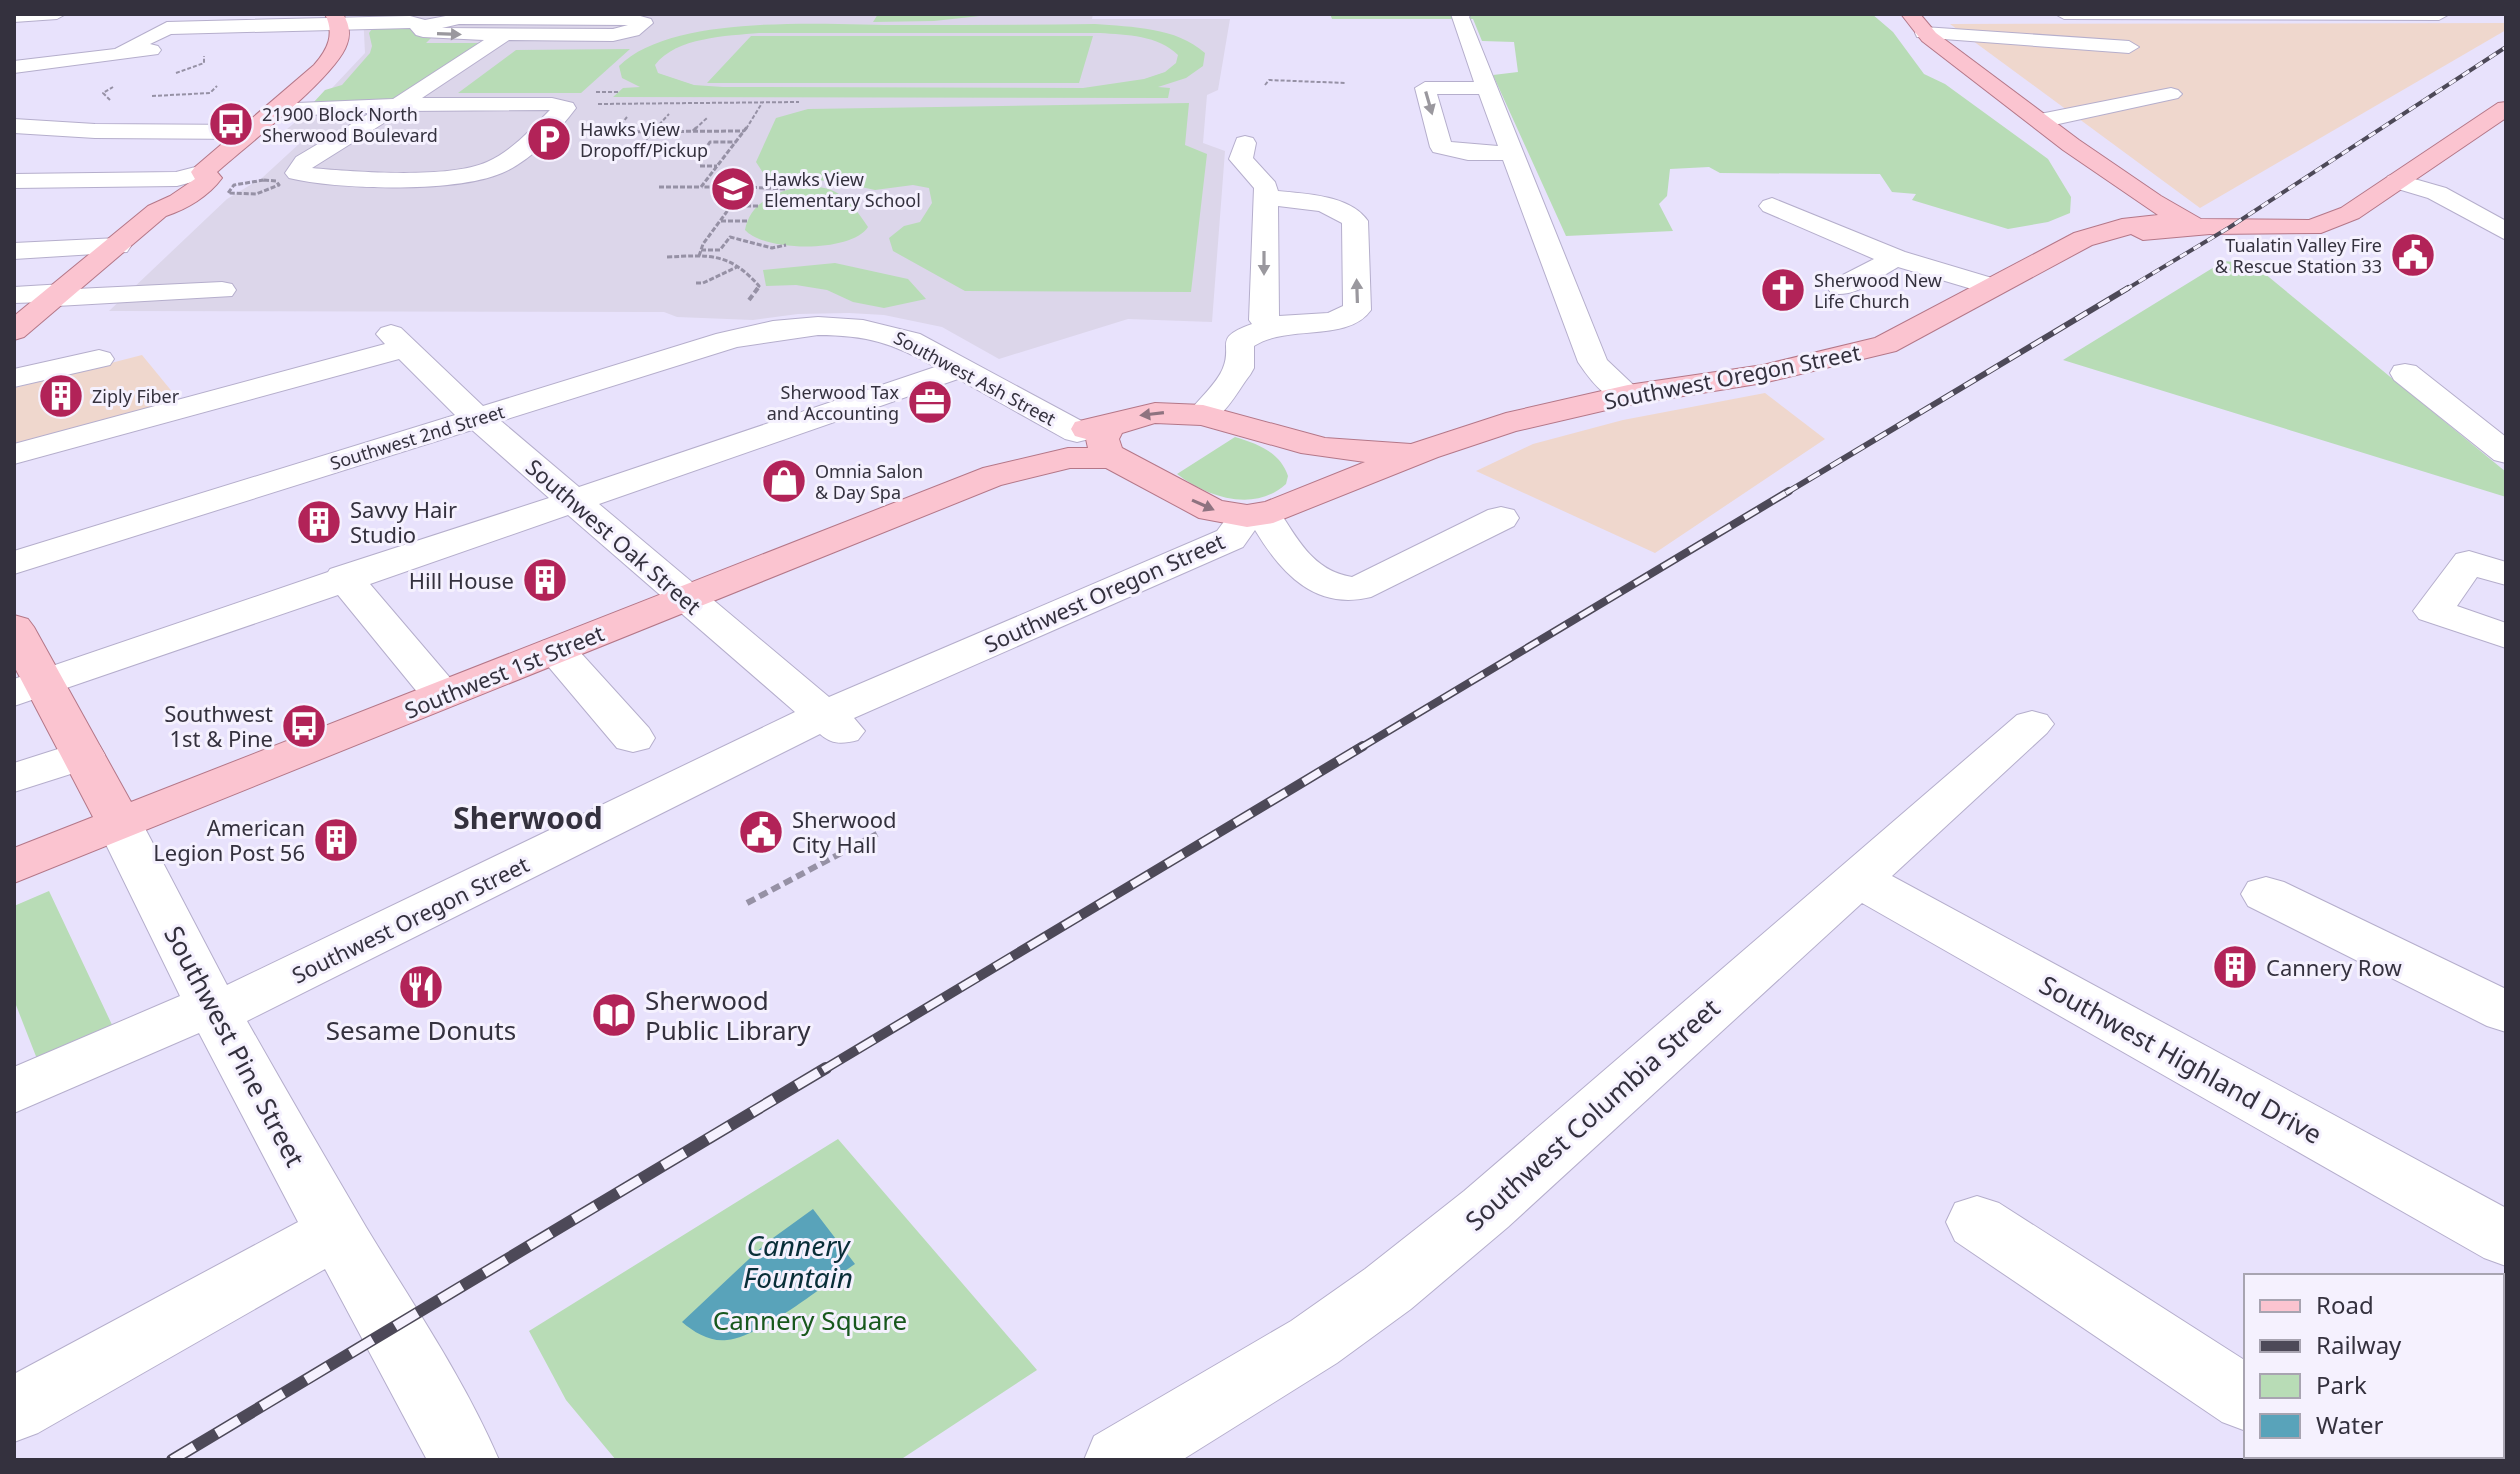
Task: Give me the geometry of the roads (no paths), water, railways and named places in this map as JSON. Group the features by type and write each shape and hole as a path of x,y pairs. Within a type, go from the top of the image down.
{"main road":[{"path":"1910,14 1924,33 2071,145 2186,221"},
{"path":"135,203 180,204 210,178 203,172 328,61 336,49 337,20"},
{"name":"Southwest Oregon Street","path":"2064,249 2059,236 2106,222 2186,221 2312,228 2341,218 2506,108"},
{"path":"2071,145 2065,153 2103,189 2108,203 2106,222"},
{"path":"14,331 118,246 135,203 177,179"},
{"name":"Southwest Oregon Street","path":"1255,515 1306,500 1426,450 1506,423 1628,395 1763,374 1864,352 1894,340 2064,249 2093,248 2132,234 2186,221"},
{"name":"Southwest 1st Street","path":"995,475 998,465 1077,432 1164,412 1203,415 1282,439 1352,454 1426,450"},
{"path":"1116,423 1104,432 1102,439 1105,451 1112,458 1212,510 1255,515"},
{"path":"1282,439 1303,458 1307,466 1310,484 1306,500"},
{"name":"Southwest 1st Street","path":"14,866 995,475 1015,473 1068,458 1112,458"},
{"name":"Southwest Pine Street","path":"14,627 29,688 83,755 120,824"}],"street":[{"path":"14,17 57,14"},
{"path":"1459,14 1593,362 1606,378 1628,395"},
{"path":"2064,14 2439,15"},
{"path":"123,51 167,28 431,19 644,17 644,23 623,35 504,35 423,31 431,19"},
{"path":"1924,33 2129,47"},
{"path":"273,110 398,105 552,104 565,108 501,164 478,174 456,177 343,177 297,173 304,162 398,105 504,35"},
{"path":"14,67 123,51 168,49"},
{"path":"1487,88 1425,88 1441,147 1468,153 1513,153"},
{"path":"2040,121 2171,94"},
{"path":"163,133 179,120 178,112 173,108"},
{"path":"72,128 102,114 124,109"},
{"path":"14,126 163,133 248,132"},
{"path":"1245,143 1241,159 1266,187 1264,320 1272,324"},
{"path":"14,181 177,179 203,172"},
{"path":"2397,181 2437,193 2506,232"},
{"path":"1203,415 1239,368 1239,343 1249,334 1272,324 1335,320 1357,310 1355,221 1349,214 1330,207 1265,197"},
{"path":"83,207 135,203"},
{"path":"1772,206 1895,258 1992,287"},
{"path":"14,251 118,246"},
{"path":"1841,287 1895,258"},
{"path":"14,295 222,290"},
{"name":"Southwest Ash Street","path":"824,325 881,330 909,340 1077,432"},
{"name":"Southwest 2nd Street","path":"14,563 737,338 791,327 824,325"},
{"name":"Southwest Oak Street","path":"14,454 83,426 398,341 477,418 833,723"},
{"path":"14,378 99,359"},
{"path":"29,688 344,577 961,368"},
{"path":"2405,373 2506,453"},
{"path":"1255,515 1304,573 1331,587 1357,589 1501,518"},
{"name":"Southwest Oregon Street","path":"14,1091 305,972 1230,539 1255,515"},
{"path":"2506,574 2469,562 2433,611 2506,636"},
{"path":"344,577 442,695"},
{"path":"556,650 633,738"},
{"name":"Southwest Columbia Street","path":"1119,1460 1314,1342 1388,1289 1486,1209 2032,724"},
{"path":"14,778 83,755"},
{"name":"Southwest Pine Street","path":"120,824 213,1009 304,1178 337,1231 464,1460"},
{"name":"Southwest Highland Drive","path":"1856,878 2506,1239"},
{"path":"2266,894 2506,1012"},
{"path":"1977,1222 2244,1398"},
{"path":"14,1410 337,1231"}],"water":[{"name":"Cannery Fountain","path":"813,1209 855,1264 775,1320 741,1337 715,1340 697,1333 682,1322 766,1243"}],"railway":[{"path":"2125,290 2230,227 2506,47"},
{"path":"1786,493 2128,288"},
{"path":"1360,748 1789,491"},
{"path":"823,1070 1363,746"},
{"path":"172,1460 826,1068"}],"place":[{"name":"21900 Block North Sherwood Boulevard","path":"231,124"},
{"name":"Hawks View Dropoff/Pickup","path":"549,139"},
{"name":"Hawks View Elementary School","path":"733,189"},
{"name":"Tualatin Valley Fire & Rescue Station 33","path":"2413,255"},
{"name":"Sherwood New Life Church","path":"1783,290"},
{"name":"Ziply Fiber","path":"61,396"},
{"name":"Sherwood Tax and Accounting","path":"930,402"},
{"name":"Omnia Salon & Day Spa","path":"784,481"},
{"name":"Savvy Hair Studio","path":"319,522"},
{"name":"Hill House","path":"545,580"},
{"name":"Southwest 1st & Pine","path":"304,726"},
{"name":"Sherwood City Hall","path":"761,832"},
{"name":"American Legion Post 56","path":"336,840"},
{"name":"Cannery Row","path":"2235,967"},
{"name":"Sesame Donuts","path":"421,987"},
{"name":"Sherwood Public Library","path":"614,1015"}],"district":[{"name":"Sherwood","path":"528,817"}],"park label":[{"name":"Cannery Square","path":"810,1320"}]}
